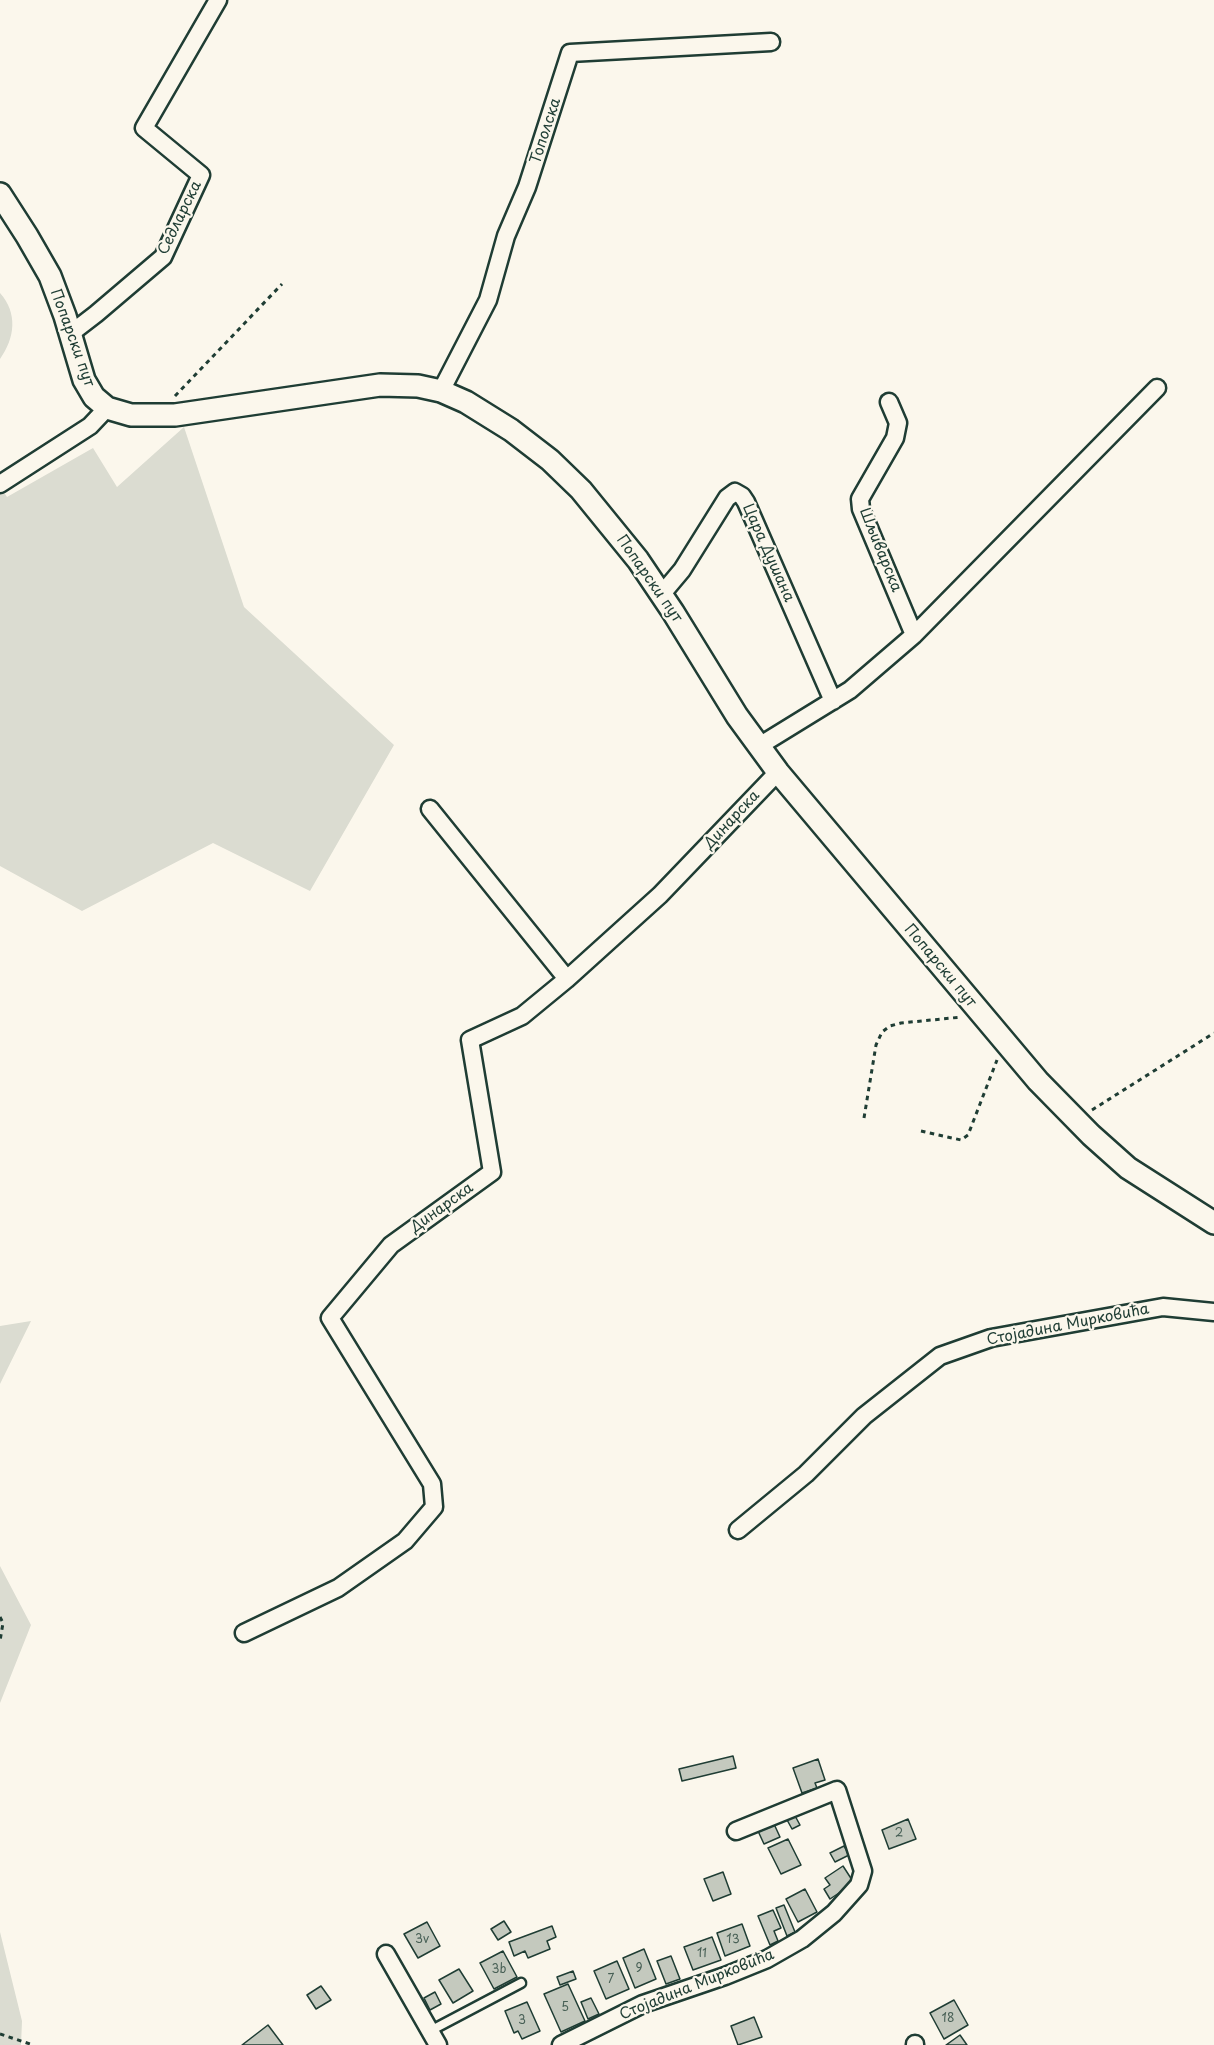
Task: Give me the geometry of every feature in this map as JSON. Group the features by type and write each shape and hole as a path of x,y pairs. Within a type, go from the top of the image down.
{"street":[{"name":"Седларска","path":"70,334 162,257 201,175 144,128 218,0"},
{"name":"Тополска","path":"441,392 488,300 506,236 528,187 570,54 771,42"},
{"name":"Попарски пут","path":"0,194 50,276 84,380 94,397 107,408 131,415 155,416 380,386 417,386 466,402 550,460 581,490 638,560 737,716 778,772 1005,1042 1075,1120 1128,1168 1214,1223"},
{"path":"759,746 850,690 914,635 1157,388"},
{"name":"Шљиварска","path":"889,402 898,423 895,438 860,499 861,509 914,635"},
{"path":"0,484 90,426 107,408"},
{"name":"Цара Душана","path":"662,595 682,570 728,498 735,492 739,494 746,502 833,701"},
{"name":"Динарска","path":"244,1633 338,1588 405,1541 434,1507 432,1484 330,1318 391,1245 492,1172 470,1040 522,1016 567,979 674,881 778,772"},
{"path":"430,809 567,979"},
{"name":"Стојадина Мирковића","path":"738,1530 806,1474 864,1416 940,1356 991,1338 1163,1307 1214,1312"},
{"name":"Стојадина Мирковића","path":"561,2045 643,2004 767,1959 802,1939 834,1913 859,1885 863,1870 837,1790 736,1832"},
{"path":"386,1954 434,2038"}],"lane":[{"path":"434,2038 521,1983"}],"path":[{"path":"155,416 282,284"},
{"path":"864,1118 876,1045 882,1032 890,1026 901,1023 981,1014"},
{"path":"1075,1120 1214,1033"},
{"path":"921,1131 961,1140 968,1135 1005,1042"},
{"path":"0,1617 3,1623 0,1641"},
{"path":"0,2034 33,2045"}],"shaded area":[{"path":"0,293 10,309 12,326 9,343 0,359"},
{"path":"184,427 244,607 394,745 310,891 213,843 82,911 0,866 0,486 7,497 93,448 117,487"},
{"path":"31,1321 0,1384 0,1326"},
{"path":"0,1566 31,1625 0,1703"},
{"path":"0,1932 22,2021 21,2045 0,2045"}],"building":[{"path":"733,1756 736,1768 682,1781 679,1769"},
{"path":"818,1759 825,1780 815,1783 817,1788 802,1793 793,1768"},
{"path":"794,1814 800,1825 792,1829 786,1818"},
{"path":"908,1819 916,1839 889,1849 882,1830"},
{"path":"774,1824 780,1837 764,1844 758,1831"},
{"path":"788,1839 801,1865 781,1874 768,1848"},
{"path":"844,1846 849,1855 835,1862 830,1853"},
{"path":"843,1866 854,1883 830,1899 824,1889 830,1885 825,1878"},
{"path":"723,1872 731,1894 713,1901 704,1879"},
{"path":"805,1889 817,1912 798,1922 786,1899"},
{"path":"784,1905 795,1932 787,1936 776,1908"},
{"path":"773,1910 781,1928 774,1931 778,1941 770,1945 758,1916"},
{"path":"504,1921 511,1932 498,1940 491,1929"},
{"path":"427,1922 440,1946 418,1958 404,1934"},
{"path":"742,1924 750,1946 725,1956 717,1933"},
{"path":"552,1926 556,1937 547,1941 550,1949 528,1958 525,1951 514,1956 509,1942"},
{"path":"712,1937 721,1960 693,1970 684,1947"},
{"path":"644,1949 656,1979 635,1988 623,1958"},
{"path":"503,1951 517,1977 494,1989 480,1963"},
{"path":"671,1956 680,1979 666,1984 657,1961"},
{"path":"617,1961 629,1989 606,1999 594,1971"},
{"path":"459,1969 473,1991 453,2003 439,1980"},
{"path":"573,1971 576,1979 560,1985 557,1977"},
{"path":"568,1984 585,2021 561,2032 544,1994"},
{"path":"321,1986 331,2000 316,2009 307,1995"},
{"path":"435,1992 441,2004 430,2010 424,1998"},
{"path":"591,1998 599,2014 588,2019 581,2002"},
{"path":"954,2000 968,2025 944,2039 930,2013"},
{"path":"527,2002 540,2031 522,2039 518,2031 514,2033 505,2011"},
{"path":"754,2017 762,2037 738,2045 731,2026"},
{"path":"268,2025 283,2045 242,2045"},
{"path":"960,2035 967,2045 946,2045"}]}
